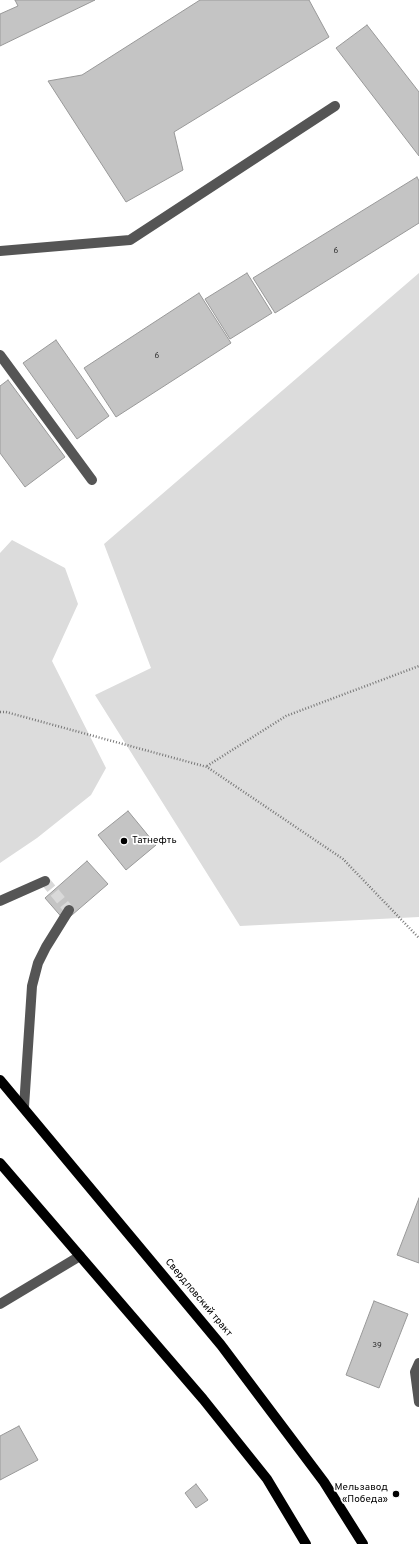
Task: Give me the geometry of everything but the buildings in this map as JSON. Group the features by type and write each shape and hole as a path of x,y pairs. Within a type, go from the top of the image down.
{"main road":[{"name":"Свердловский тракт","path":"0,1080 222,1345 324,1482 363,1544"},
{"path":"0,1163 203,1399 267,1479 306,1544"}],"street":[{"path":"0,251 130,240 335,106"},
{"path":"0,355 92,480"},
{"path":"0,901 45,881"},
{"path":"24,1107 32,986 38,963 69,910"},
{"path":"0,1304 80,1256"},
{"path":"419,1363 415,1372 419,1402"}],"path":[{"path":"207,766 286,716 419,666"},
{"path":"0,712 6,712 207,766 343,859 419,938"}],"shaded area":[{"path":"419,273 419,917 240,926 95,695 151,668 104,544"},
{"path":"12,540 65,568 78,604 52,661 106,768 91,795 37,838 0,863 0,553"}],"tunnel":[{"path":"45,881 69,910"}],"place":[{"name":"Татнефть","path":"124,841"},
{"name":"Мельзавод «Победа»","path":"396,1494"}]}
